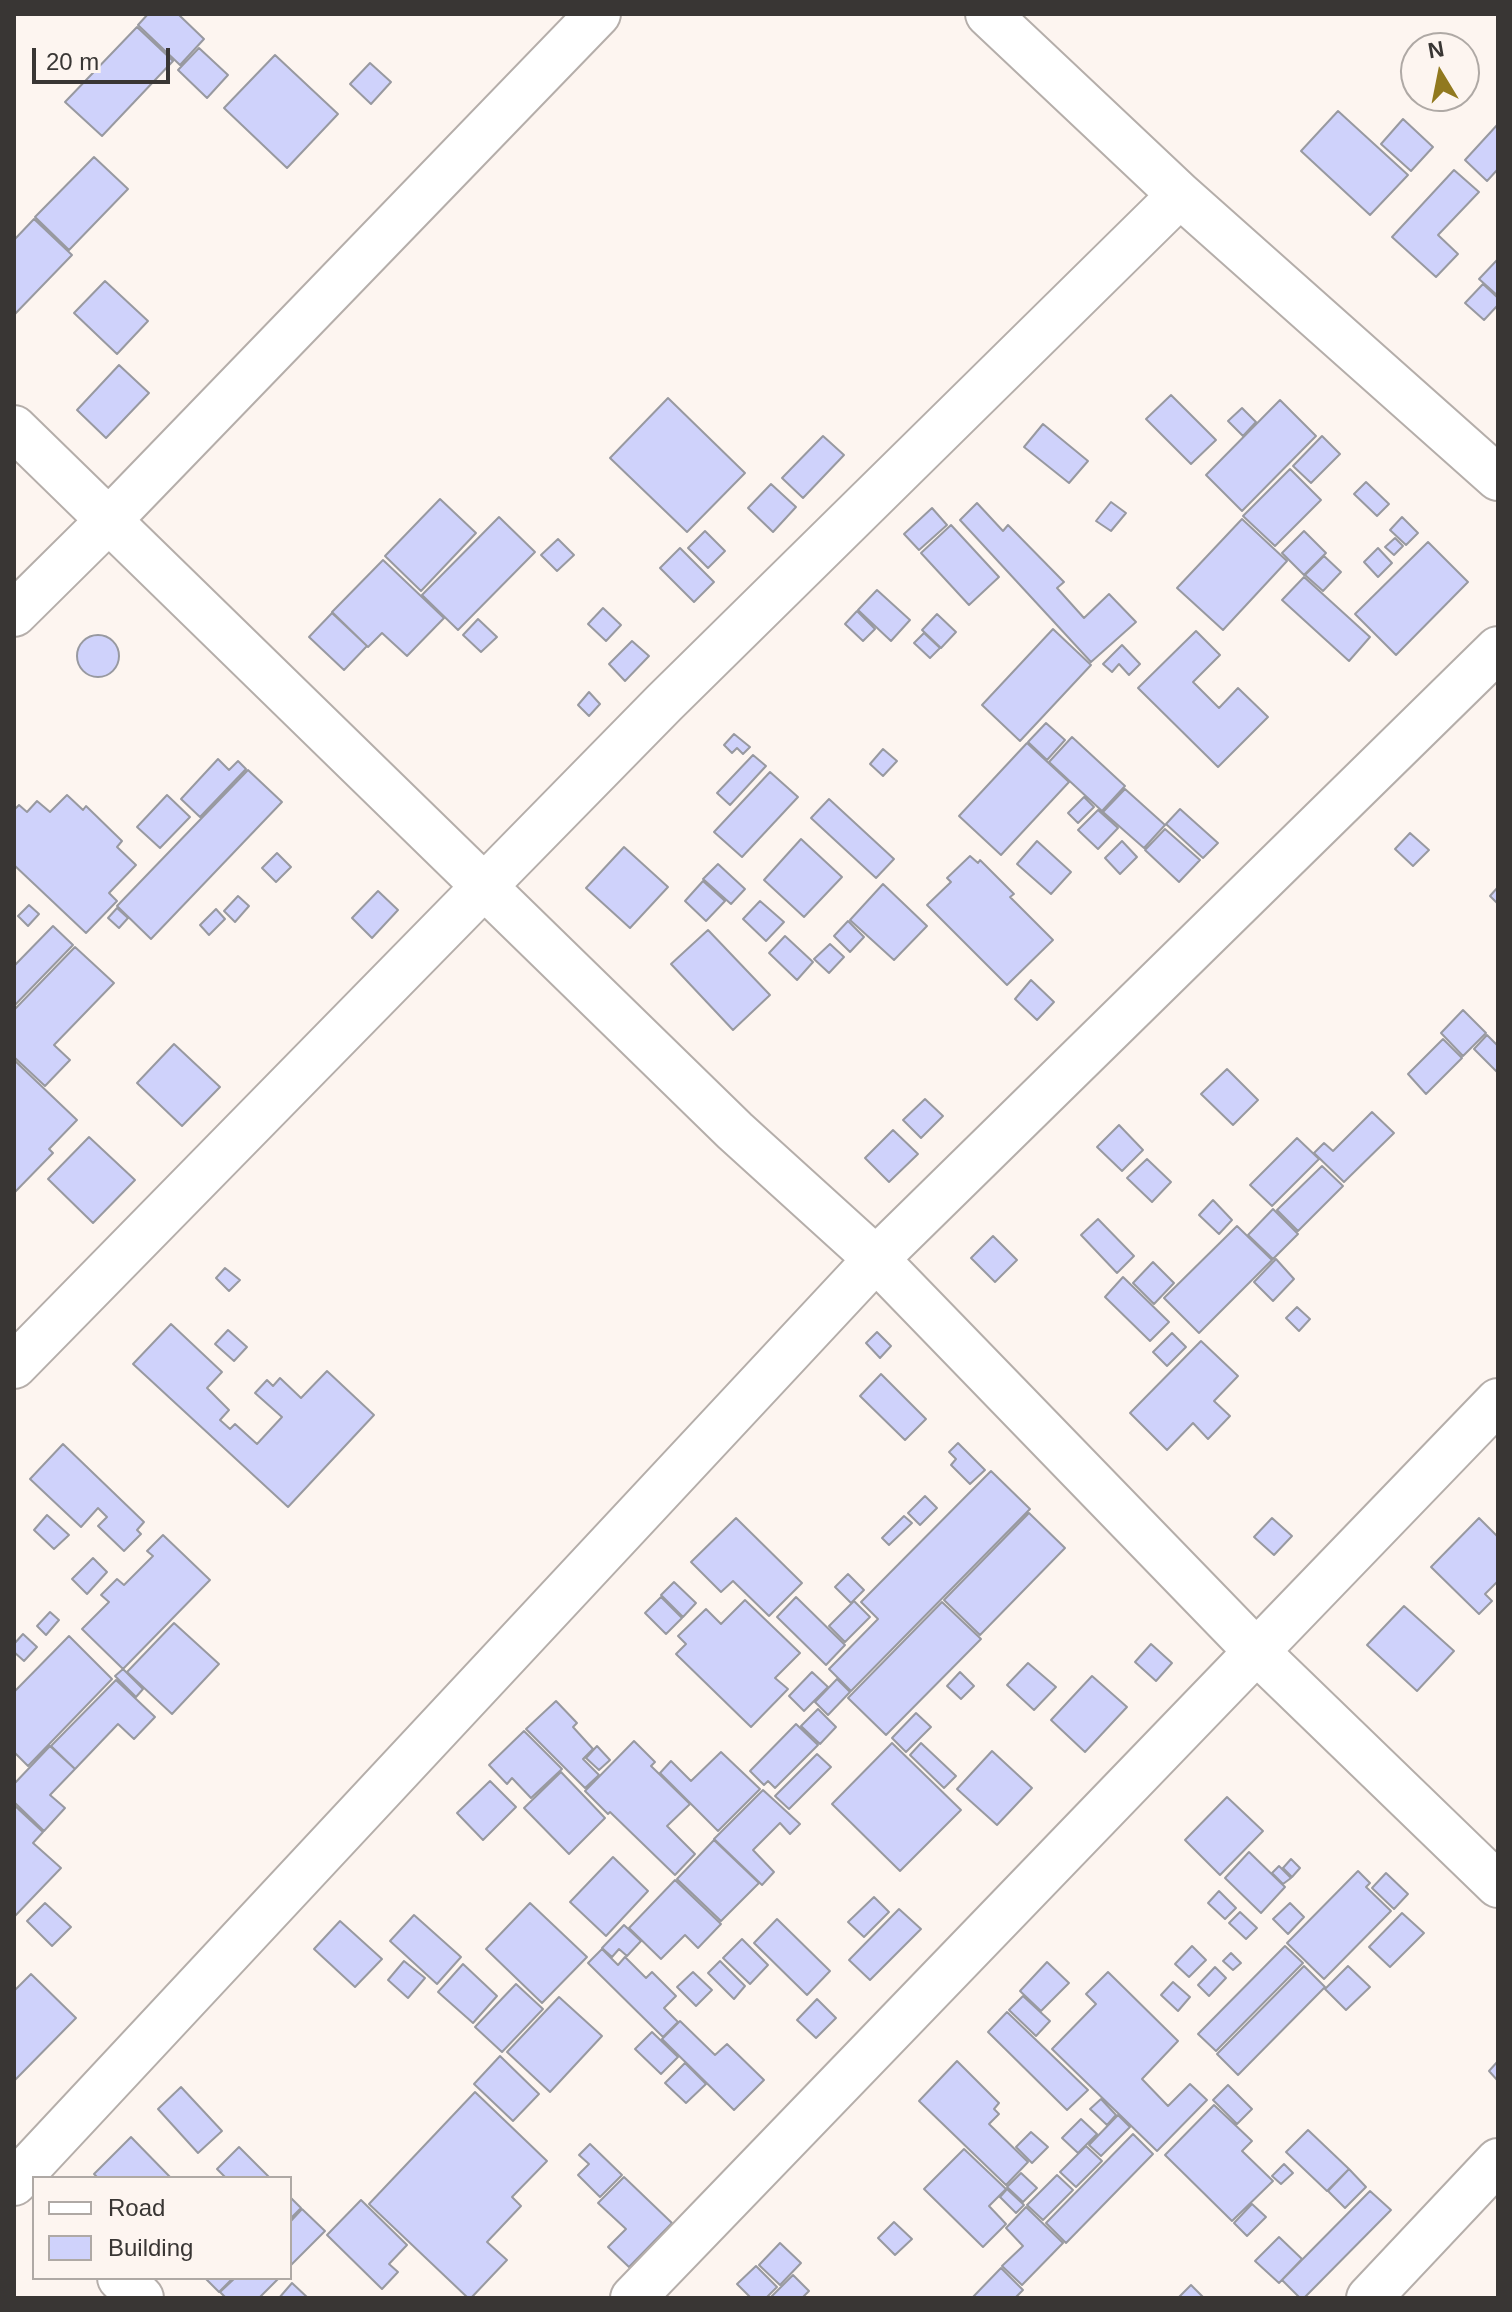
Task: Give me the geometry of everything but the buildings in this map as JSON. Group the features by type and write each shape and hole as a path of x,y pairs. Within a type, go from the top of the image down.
{"street":[{"path":"14,614 110,519 598,14"},
{"path":"988,14 1180,195 1498,478"},
{"path":"14,1366 664,703 1180,195"},
{"path":"14,428 735,1131 876,1259 1256,1651 1498,1885"},
{"path":"20,2185 876,1259 1498,649"},
{"path":"633,2298 1498,1401"},
{"path":"1369,2298 1498,2161"},
{"path":"122,2280 141,2298"}]}
